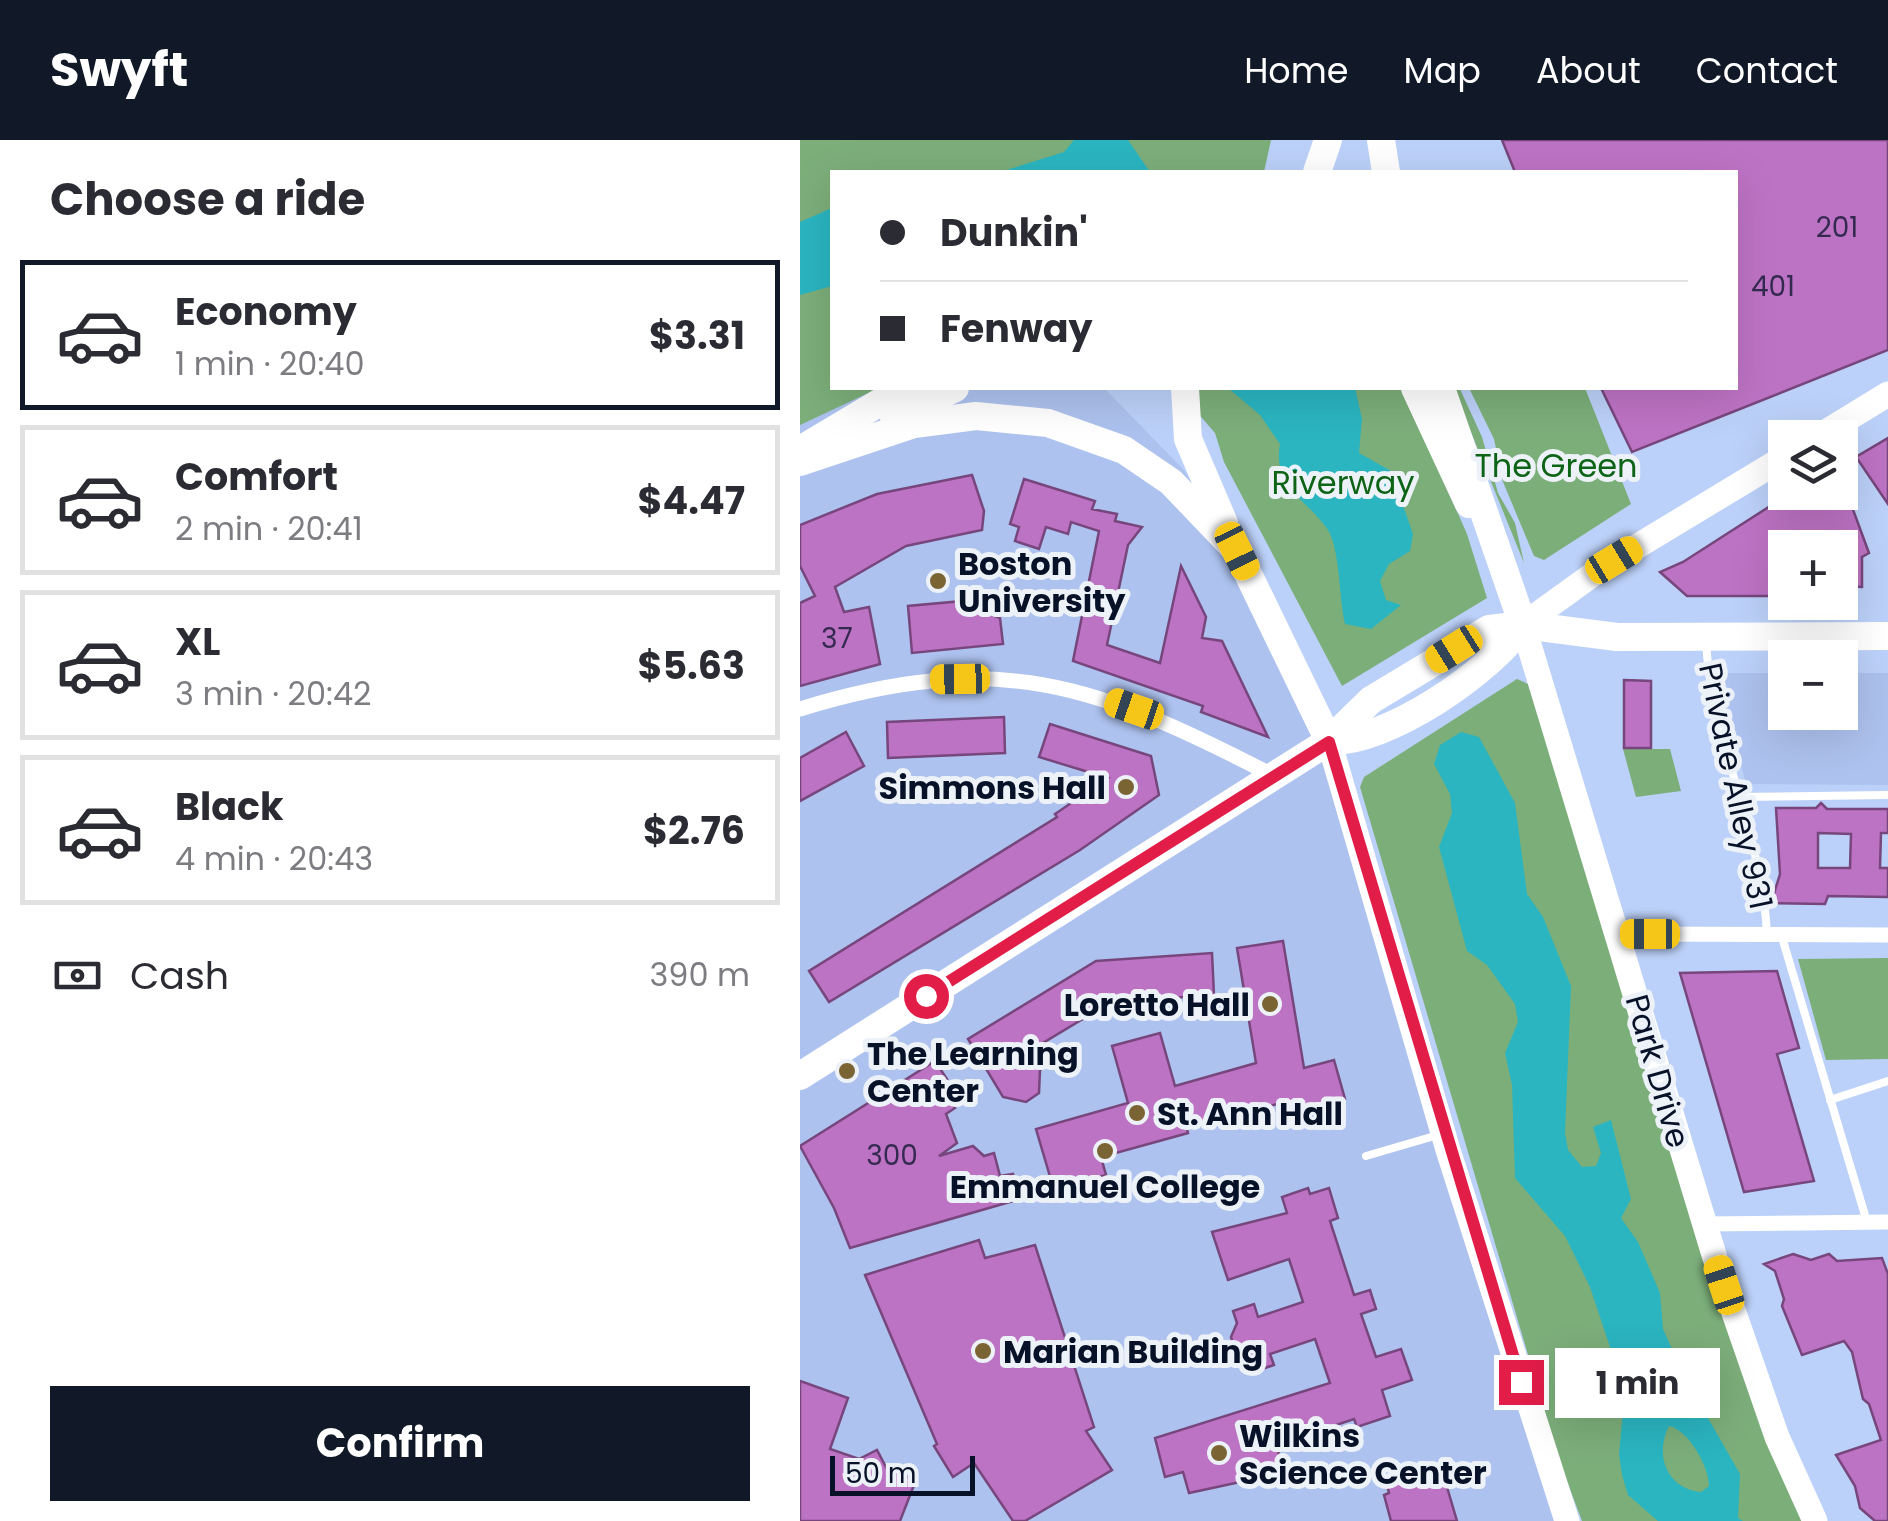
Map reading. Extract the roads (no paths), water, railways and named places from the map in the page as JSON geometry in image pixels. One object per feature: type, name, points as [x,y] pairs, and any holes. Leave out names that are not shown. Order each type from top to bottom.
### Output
[{"type":"highway","points":[[1318,170],[1328,140]]},
{"type":"highway","points":[[1381,140],[1386,170]]},
{"type":"highway","points":[[809,454],[901,390]]},
{"type":"highway","points":[[809,454],[951,390]]},
{"type":"highway","points":[[1185,390],[1190,444],[1329,742]]},
{"type":"highway","points":[[1415,390],[1452,472],[1492,545]]},
{"type":"highway","name":"Park Drive","points":[[1443,390],[1471,467],[1492,545],[1523,625]]},
{"type":"highway","points":[[809,454],[941,418],[990,416],[1048,423],[1095,437],[1151,466],[1237,551]]},
{"type":"highway","points":[[800,1076],[1329,742],[1371,700],[1481,632],[1523,625],[1615,637],[1888,636]]},
{"type":"main road","points":[[1845,420],[1888,394]]},
{"type":"main road","points":[[1523,625],[1604,567],[1768,466]]},
{"type":"main road","name":"Park Drive","points":[[1523,625],[1704,1224],[1783,1455],[1815,1521]]},
{"type":"main road","points":[[1329,742],[1444,1134],[1567,1521]]},
{"type":"street","points":[[800,709],[856,692],[923,680],[1034,681],[1102,697],[1166,720],[1274,776]]},
{"type":"street","points":[[1618,934],[1888,935]]},
{"type":"street","points":[[1704,1224],[1887,1225]]},
{"type":"lane","name":"Private Alley 931","points":[[1706,637],[1710,684],[1762,891],[1867,1222]]},
{"type":"lane","points":[[1737,797],[1888,794]]},
{"type":"lane","points":[[1830,1100],[1888,1081]]},
{"type":"lane","points":[[1366,1156],[1444,1134]]},
{"type":"place","name":"Boston University","points":[[938,581]]},
{"type":"place","name":"Simmons Hall","points":[[1126,787]]},
{"type":"place","name":"Loretto Hall","points":[[1270,1004]]},
{"type":"place","name":"The Learning Center","points":[[847,1071]]},
{"type":"place","name":"St. Ann Hall","points":[[1137,1113]]},
{"type":"place","name":"Emmanuel College","points":[[1105,1151]]},
{"type":"place","name":"Marian Building","points":[[983,1351]]},
{"type":"place","name":"Wilkins Science Center","points":[[1219,1453]]},
{"type":"park label","name":"The Green","points":[[1556,465]]},
{"type":"park label","name":"Riverway","points":[[1343,482]]}]
